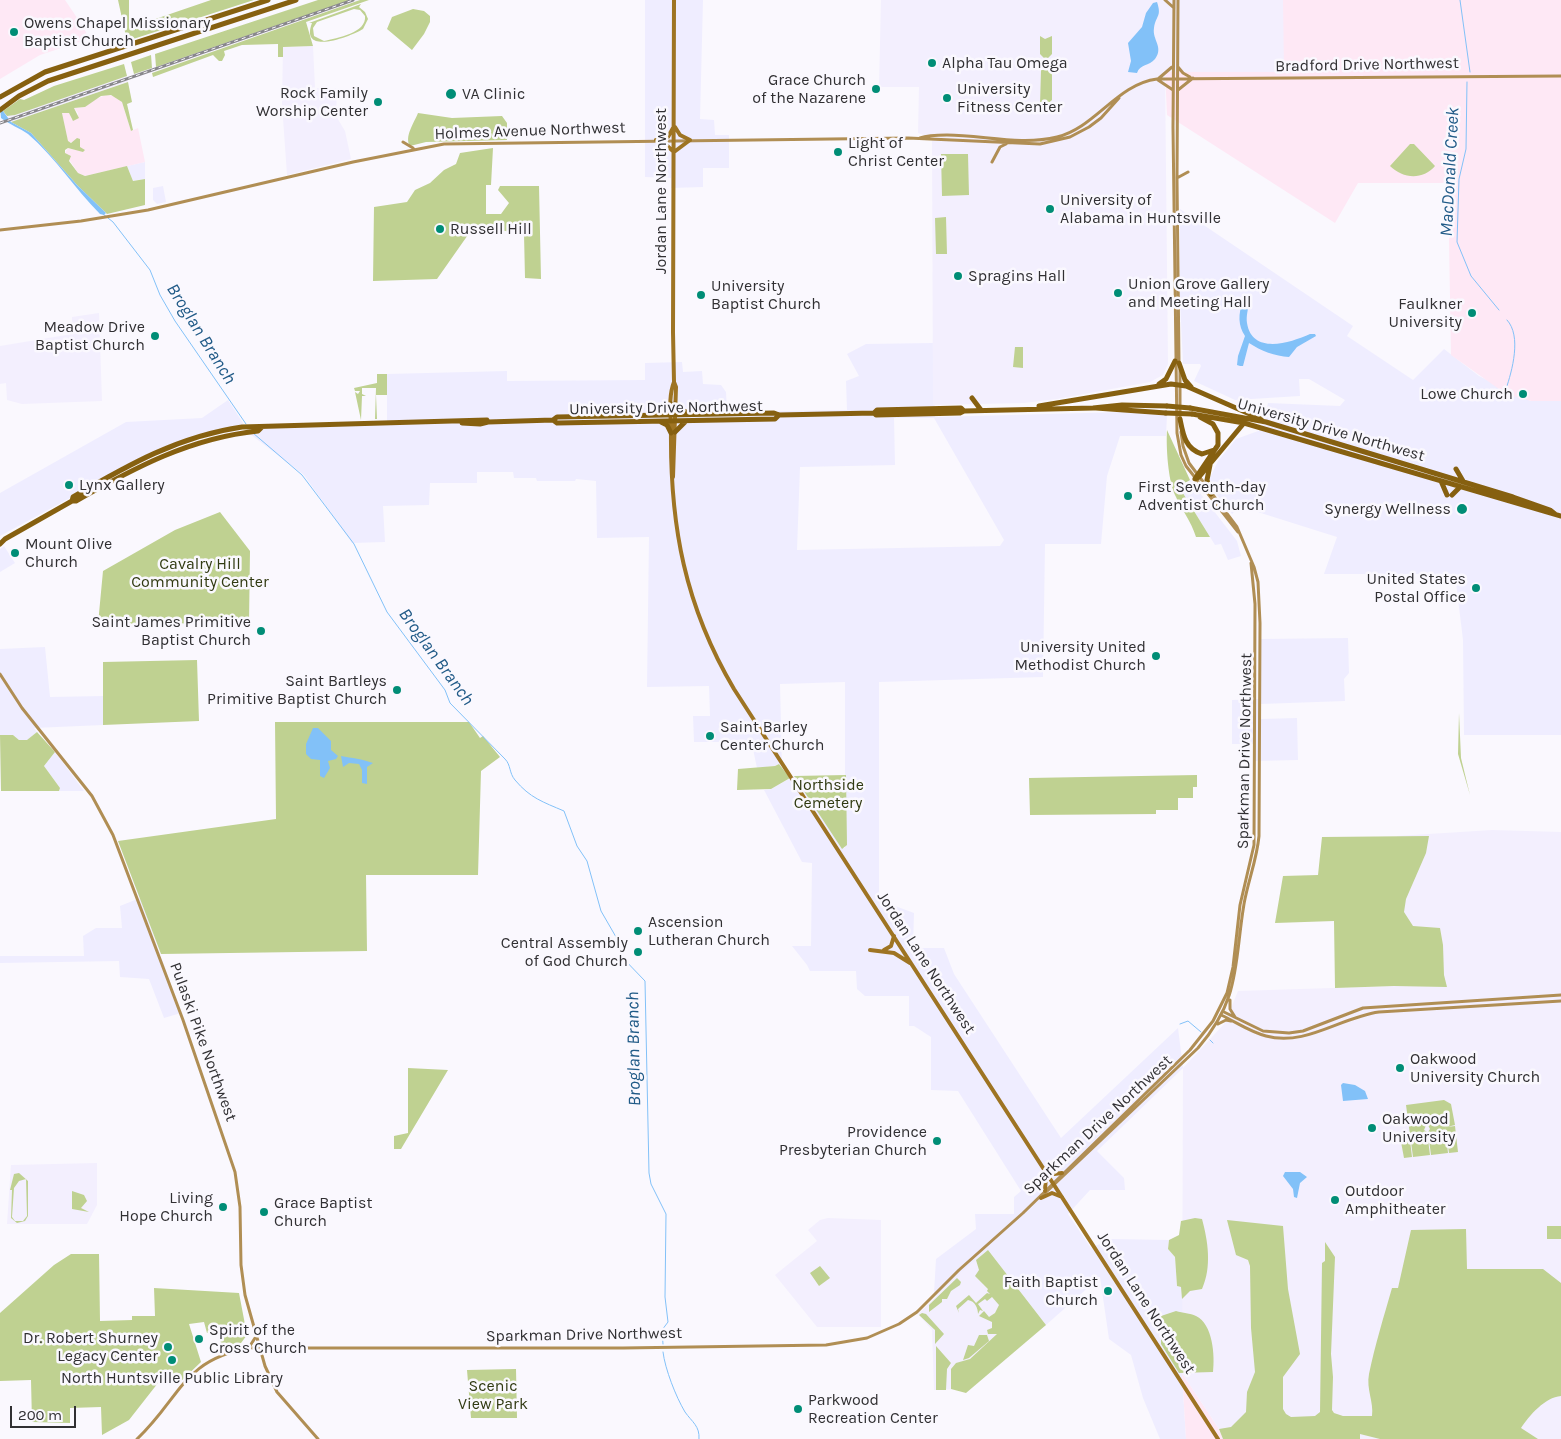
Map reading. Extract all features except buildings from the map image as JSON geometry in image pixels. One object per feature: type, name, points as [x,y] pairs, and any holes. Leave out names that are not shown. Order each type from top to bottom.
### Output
[{"type":"highway","points":[[0,97],[14,87],[67,64],[268,0]]},
{"type":"highway","points":[[0,110],[18,96],[57,78],[296,0]]},
{"type":"highway","points":[[1156,385],[1166,379],[1177,362]]},
{"type":"highway","points":[[1177,362],[1191,388]]},
{"type":"highway","points":[[1008,410],[1077,401],[1156,385],[1178,385],[1191,388],[1266,422]]},
{"type":"highway","points":[[972,398],[981,410]]},
{"type":"highway","points":[[662,415],[673,404],[691,414]]},
{"type":"highway","name":"University Drive Northwest","points":[[1093,408],[1106,405],[1167,406],[1190,408],[1266,422],[1550,510],[1558,515]]},
{"type":"highway","points":[[1117,410],[1121,407],[1148,405]]},
{"type":"highway","name":"University Drive Northwest","points":[[874,412],[876,415],[908,414],[924,409],[960,408],[964,411]]},
{"type":"highway","name":"University Drive Northwest","points":[[553,420],[557,417],[774,413],[779,415],[874,412],[877,410],[960,413],[981,410],[1093,408],[1192,414],[1244,423],[1442,481],[1462,484]]},
{"type":"highway","points":[[1192,414],[1209,420],[1216,428],[1219,439],[1197,477]]},
{"type":"highway","name":"University Drive Northwest","points":[[72,501],[73,497],[152,453],[203,434],[243,430],[258,431],[261,428],[462,423],[464,425],[486,424],[488,422],[553,420],[557,422],[774,419],[779,415]]},
{"type":"highway","points":[[1180,419],[1185,439],[1191,449],[1202,454],[1214,449]]},
{"type":"highway","points":[[658,421],[666,424],[673,432],[683,423],[691,420]]},
{"type":"highway","points":[[1197,477],[1210,465],[1244,423]]},
{"type":"highway","name":"University Drive Northwest","points":[[0,544],[2,539],[136,468],[189,445],[243,430]]},
{"type":"highway","points":[[136,468],[136,465],[152,453]]},
{"type":"highway","points":[[1210,465],[1208,480],[1211,494]]},
{"type":"highway","points":[[1442,481],[1450,495],[1462,484],[1456,469]]},
{"type":"highway","points":[[98,489],[98,486],[112,478],[111,475]]},
{"type":"main road","name":"Jordan Lane Northwest","points":[[674,0],[673,477],[675,522],[683,568],[697,615],[715,655],[1218,1439]]},
{"type":"main road","points":[[1165,0],[1174,9]]},
{"type":"main road","name":"Sparkman Drive Northwest","points":[[1174,0],[1173,66],[1178,91],[1177,362]]},
{"type":"main road","name":"Sparkman Drive Northwest","points":[[1178,0],[1178,67],[1173,90],[1177,362],[1182,446],[1197,477],[1237,527],[1238,533]]},
{"type":"main road","points":[[1173,66],[1168,72],[1157,79],[1173,90]]},
{"type":"main road","points":[[1178,67],[1183,73],[1193,78],[1178,91]]},
{"type":"main road","name":"Bradford Drive Northwest","points":[[1175,78],[1561,76]]},
{"type":"main road","name":"Holmes Avenue Northwest","points":[[920,138],[947,135],[1028,140],[1056,138],[1082,127],[1130,90],[1150,80],[1175,78]]},
{"type":"main road","name":"Holmes Avenue Northwest","points":[[0,230],[98,219],[151,209],[416,148],[467,142],[920,138],[1040,144],[1070,137],[1102,118],[1120,97]]},
{"type":"main road","points":[[674,126],[680,135],[690,140],[674,152],[667,145],[656,140],[668,137],[674,126]]},
{"type":"main road","points":[[992,162],[1000,147],[1008,143]]},
{"type":"main road","points":[[396,153],[403,144],[416,148]]},
{"type":"main road","points":[[1177,178],[1188,172]]},
{"type":"main road","name":"Sparkman Drive Northwest","points":[[1023,1213],[1190,1050],[1221,1012],[1231,994],[1237,972],[1244,905],[1255,862],[1259,836],[1260,601],[1256,575],[1238,533],[1181,455],[1178,444],[1178,385]]},
{"type":"main road","name":"Sparkman Drive Northwest","points":[[137,1439],[196,1370],[217,1356],[248,1349],[623,1348],[843,1344],[875,1336],[911,1317],[1198,1048],[1216,1026],[1232,975],[1240,905],[1254,838],[1255,604],[1251,563]]},
{"type":"main road","name":"Pulaski Pike Northwest","points":[[0,674],[22,708],[102,811],[150,931],[235,1172],[240,1207],[242,1279],[259,1348],[273,1386],[318,1439]]},
{"type":"main road","points":[[884,950],[892,946],[894,936]]},
{"type":"main road","points":[[870,950],[894,953],[907,960],[915,969]]},
{"type":"main road","points":[[1231,994],[1230,1009],[1236,1018]]},
{"type":"main road","points":[[1221,1012],[1263,1031],[1289,1033],[1303,1031],[1363,1008],[1561,995]]},
{"type":"main road","points":[[1216,1026],[1226,1020],[1268,1037],[1293,1038],[1308,1035],[1356,1016],[1379,1012],[1561,1001]]},
{"type":"main road","points":[[1221,1012],[1237,1023]]},
{"type":"main road","points":[[1045,1191],[1046,1172],[1062,1173]]},
{"type":"main road","points":[[1040,1198],[1052,1193],[1062,1197]]},
{"type":"main road","points":[[248,1349],[256,1338]]},
{"type":"shaded area","points":[[0,0],[65,0],[84,28],[89,39],[40,55],[0,79]]},
{"type":"shaded area","points":[[350,0],[360,0],[135,78],[134,74]]},
{"type":"shaded area","points":[[645,0],[703,0],[700,119],[714,120],[715,135],[729,135],[729,168],[703,168],[703,187],[671,188],[671,178],[645,177]]},
{"type":"shaded area","name":"University of Alabama in Huntsville","points":[[881,0],[1283,0],[1284,72],[1165,72],[1168,364],[1163,375],[1150,382],[1057,399],[1024,403],[933,405],[932,138],[918,133],[919,87],[879,87]]},
{"type":"shaded area","points":[[1283,0],[1561,0],[1561,401],[1531,401],[1506,394],[1451,355],[1448,183],[1358,183],[1335,223],[1167,115],[1165,72],[1283,72]]},
{"type":"shaded area","points":[[313,46],[315,88],[337,88],[336,116],[345,131],[351,159],[287,175],[282,104],[283,47]]},
{"type":"shaded area","points":[[127,76],[128,82],[11,122],[7,116]]},
{"type":"shaded area","points":[[106,95],[116,96],[122,102],[131,131],[138,128],[145,162],[85,176],[78,173],[65,153],[68,148],[76,150],[80,147],[74,142],[68,142],[62,113],[69,113],[72,120],[78,118],[78,113],[74,108],[85,107],[90,101]]},
{"type":"shaded area","points":[[145,162],[145,179],[133,181],[127,166]]},
{"type":"shaded area","points":[[163,186],[166,202],[157,204],[153,200],[153,188]]},
{"type":"shaded area","points":[[1180,209],[1353,326],[1347,336],[1413,380],[1444,349],[1479,376],[1531,401],[1561,401],[1561,735],[1464,735],[1463,640],[1455,574],[1324,574],[1337,537],[1245,508],[1240,508],[1232,514],[1211,487],[1210,478],[1218,461],[1236,439],[1261,430],[1268,403],[1340,406],[1345,400],[1309,379],[1299,379],[1300,396],[1235,400],[1194,381],[1201,366],[1200,364],[1183,364],[1180,301]]},
{"type":"shaded area","points":[[99,313],[102,401],[22,404],[7,400],[6,383],[0,384],[0,346],[72,334],[72,317]]},
{"type":"shaded area","points":[[933,343],[935,417],[1123,412],[1167,415],[1166,436],[1120,436],[1107,476],[1101,544],[1045,544],[1043,677],[879,682],[879,900],[914,913],[913,948],[944,948],[954,974],[1061,1138],[1178,1028],[1183,1068],[1097,1151],[1124,1178],[1125,1190],[1090,1190],[1068,1214],[1091,1248],[1111,1239],[1169,1240],[1168,1249],[1175,1257],[1177,1286],[1181,1287],[1184,1297],[1179,1373],[1182,1373],[1186,1439],[1160,1439],[1143,1398],[1131,1355],[1109,1339],[1100,1277],[1046,1325],[988,1250],[936,1296],[934,1293],[936,1259],[976,1229],[975,1214],[1014,1214],[1014,1197],[1021,1191],[958,1091],[931,1090],[931,1037],[914,1026],[909,1026],[909,996],[865,996],[857,989],[856,971],[810,971],[792,946],[811,946],[812,863],[802,862],[764,790],[771,789],[794,776],[842,848],[845,848],[845,682],[780,684],[782,767],[779,764],[757,768],[753,749],[736,748],[736,742],[694,742],[693,716],[710,716],[709,686],[647,687],[649,537],[597,538],[596,481],[576,479],[575,481],[537,481],[536,478],[514,478],[513,472],[477,472],[477,483],[430,483],[429,505],[383,506],[385,542],[352,543],[304,475],[250,434],[245,426],[387,421],[387,374],[507,371],[507,381],[645,380],[645,363],[682,362],[683,372],[702,371],[703,384],[721,385],[726,392],[727,412],[847,410],[846,381],[859,376],[847,354],[866,344]],"holes":[[[894,418],[934,418],[1004,540],[1000,546],[797,550],[800,467],[895,465]]]},
{"type":"shaded area","points":[[228,400],[245,426],[164,447],[0,536],[0,493],[126,422],[202,418]]},
{"type":"shaded area","points":[[1190,480],[1237,541],[1241,556],[1228,560],[1221,544],[1215,545],[1181,490],[1184,484]]},
{"type":"shaded area","points":[[4,546],[15,563],[0,572],[0,549]]},
{"type":"shaded area","points":[[1348,638],[1349,673],[1344,679],[1345,701],[1261,704],[1261,719],[1297,718],[1298,760],[1254,761],[1254,744],[1232,744],[1232,700],[1261,699],[1261,639]]},
{"type":"shaded area","points":[[45,647],[50,697],[104,696],[103,725],[34,728],[37,732],[28,740],[19,740],[13,735],[0,735],[0,649]]},
{"type":"shaded area","points":[[55,752],[84,791],[59,791],[60,788],[44,766]]},
{"type":"shaded area","name":"Oakwood University","points":[[1492,830],[1561,832],[1561,1439],[1223,1439],[1219,1429],[1182,1373],[1183,1068],[1225,1023],[1238,991],[1394,986],[1397,836]]},
{"type":"shaded area","points":[[140,898],[181,1013],[164,1018],[149,979],[120,977],[119,961],[0,963],[0,956],[84,956],[83,936],[96,928],[122,928],[120,906]]},
{"type":"shaded area","points":[[97,1163],[97,1205],[87,1224],[7,1224],[11,1165]]},
{"type":"shaded area","points":[[828,1218],[881,1220],[881,1327],[817,1327],[775,1275],[817,1241],[808,1230],[820,1220]]},
{"type":"shaded area","points":[[988,1250],[1046,1325],[960,1389],[934,1390],[932,1330],[918,1314],[962,1271]]},
{"type":"shaded area","points":[[1182,1373],[1219,1429],[1223,1439],[1186,1439]]},
{"type":"green space","points":[[118,0],[129,0],[129,28],[211,0],[254,0],[127,41]]},
{"type":"green space","points":[[318,0],[350,0],[156,67],[155,54]]},
{"type":"green space","points":[[360,0],[369,0],[306,22],[313,46],[283,47],[283,57],[278,57],[278,44],[242,45],[224,51],[225,55],[222,61],[219,61],[213,55],[153,77],[152,73]]},
{"type":"green space","points":[[361,4],[359,7],[365,12],[368,19],[363,29],[349,36],[320,42],[313,39],[310,33],[312,23],[309,23]],"holes":[[[354,9],[360,10],[365,16],[364,22],[356,31],[324,41],[314,36],[313,28],[317,22]]]},
{"type":"green space","points":[[413,9],[424,11],[430,16],[430,22],[412,50],[387,29],[392,17]]},
{"type":"green space","points":[[1040,36],[1045,39],[1052,36],[1052,54],[1046,60],[1040,54]]},
{"type":"green space","points":[[151,55],[152,68],[134,74],[131,62]]},
{"type":"green space","points":[[124,64],[127,76],[15,115],[7,116],[3,111],[20,99],[24,100],[54,86]]},
{"type":"green space","points":[[1041,70],[1052,70],[1052,100],[1043,108],[1040,105]]},
{"type":"green space","points":[[128,82],[132,102],[127,104],[133,130],[131,131],[122,102],[111,95],[101,96],[85,107],[74,108],[79,118],[73,121],[69,113],[62,113],[68,141],[71,143],[77,138],[80,139],[80,147],[85,150],[83,152],[68,148],[65,150],[65,153],[71,156],[69,161],[78,173],[85,176],[127,166],[133,181],[145,179],[145,205],[107,214],[77,185],[31,133],[11,122]]},
{"type":"green space","points":[[418,113],[452,118],[502,116],[507,123],[507,140],[426,142],[410,146],[408,138]]},
{"type":"green space","points":[[1410,144],[1414,144],[1435,166],[1430,171],[1419,176],[1413,176],[1401,173],[1390,166]]},
{"type":"green space","points":[[493,148],[491,185],[486,185],[486,214],[501,214],[509,203],[498,190],[500,186],[539,186],[541,279],[525,278],[524,234],[487,228],[470,232],[437,279],[373,281],[374,207],[407,202],[415,190],[430,183],[444,170],[456,164],[460,153]]},
{"type":"green space","points":[[941,154],[968,154],[969,195],[942,196]]},
{"type":"green space","points":[[946,217],[947,254],[936,254],[935,218]]},
{"type":"green space","points":[[1015,347],[1023,347],[1023,368],[1013,367]]},
{"type":"green space","points":[[377,374],[387,374],[387,395],[376,395],[377,419],[375,419],[376,388],[362,388],[362,394],[366,396],[362,396],[361,420],[355,392],[358,394],[360,391],[355,391],[354,388],[377,383]]},
{"type":"green space","points":[[1167,430],[1190,480],[1184,484],[1181,490],[1210,537],[1196,537],[1175,495],[1168,463]]},
{"type":"green space","name":"Cavalry Hill Community Center","points":[[220,512],[250,551],[249,623],[98,624],[103,571],[175,530]]},
{"type":"green space","points":[[197,660],[199,721],[103,725],[103,662]]},
{"type":"green space","points":[[1459,713],[1461,758],[1470,795],[1458,754]]},
{"type":"green space","points":[[275,722],[469,722],[480,738],[483,736],[500,757],[481,771],[478,875],[366,875],[367,951],[161,954],[118,841],[276,819]]},
{"type":"green space","points":[[37,732],[55,752],[44,766],[60,788],[59,791],[1,791],[0,735],[13,735],[19,740],[27,740]]},
{"type":"green space","points":[[779,764],[790,778],[771,789],[737,790],[738,769],[775,766]]},
{"type":"green space","name":"Northside Cemetery","points":[[846,775],[847,845],[842,849],[794,776]]},
{"type":"green space","points":[[1197,775],[1197,787],[1193,787],[1193,798],[1178,798],[1178,810],[1156,810],[1156,814],[1030,815],[1029,778]]},
{"type":"green space","points":[[1429,836],[1426,853],[1406,899],[1404,912],[1413,926],[1440,928],[1443,945],[1444,975],[1447,987],[1335,988],[1334,921],[1275,923],[1283,876],[1318,875],[1322,837]]},
{"type":"green space","points":[[408,1068],[448,1070],[401,1149],[394,1149],[394,1136],[408,1133]]},
{"type":"green space","points":[[1444,1100],[1451,1104],[1455,1125],[1447,1127],[1455,1126],[1458,1152],[1449,1153],[1445,1126],[1448,1153],[1431,1155],[1428,1132],[1430,1129],[1427,1123],[1424,1130],[1427,1132],[1430,1155],[1413,1157],[1406,1105]]},
{"type":"green space","points":[[1407,1132],[1409,1132],[1412,1157],[1404,1158],[1401,1142]]},
{"type":"green space","points":[[19,1173],[26,1179],[28,1181],[28,1216],[25,1221],[17,1223],[11,1218],[12,1190],[10,1190],[14,1174]],"holes":[[[26,1179],[27,1216],[23,1221],[15,1221],[12,1217],[14,1188],[19,1181]]]},
{"type":"green space","points":[[72,1191],[84,1195],[87,1201],[81,1208],[89,1212],[72,1209]]},
{"type":"green space","points":[[1195,1218],[1202,1219],[1204,1227],[1208,1254],[1207,1272],[1202,1289],[1190,1291],[1182,1299],[1181,1287],[1177,1286],[1175,1257],[1168,1249],[1169,1240],[1179,1235],[1181,1221]]},
{"type":"green space","points":[[1227,1220],[1283,1226],[1288,1289],[1300,1354],[1283,1377],[1283,1409],[1291,1417],[1315,1416],[1320,1412],[1322,1263],[1325,1261],[1325,1242],[1335,1257],[1331,1354],[1333,1377],[1332,1410],[1334,1413],[1343,1416],[1372,1416],[1368,1385],[1369,1374],[1392,1288],[1398,1288],[1411,1230],[1466,1229],[1467,1269],[1543,1269],[1561,1283],[1561,1396],[1543,1403],[1521,1428],[1538,1439],[1380,1439],[1360,1434],[1360,1439],[1223,1439],[1219,1429],[1231,1427],[1246,1412],[1247,1392],[1255,1372],[1251,1328],[1250,1266],[1248,1260],[1236,1255]]},
{"type":"green space","points":[[1547,1226],[1561,1226],[1561,1239],[1547,1239]]},
{"type":"green space","points":[[988,1250],[1046,1325],[966,1393],[951,1389],[951,1369],[956,1363],[970,1359],[997,1334],[988,1334],[987,1330],[992,1328],[992,1322],[979,1316],[984,1311],[989,1317],[995,1313],[999,1305],[992,1297],[987,1301],[985,1299],[978,1304],[983,1311],[980,1310],[978,1314],[976,1305],[968,1300],[958,1309],[959,1313],[956,1306],[969,1295],[976,1303],[987,1293],[990,1294],[987,1291],[988,1289],[975,1276],[979,1270],[976,1260]]},
{"type":"green space","points":[[71,1254],[99,1254],[100,1321],[132,1320],[132,1316],[155,1316],[154,1288],[239,1293],[247,1335],[241,1343],[222,1348],[218,1329],[207,1333],[204,1322],[189,1324],[201,1362],[178,1384],[165,1374],[129,1420],[102,1435],[101,1407],[70,1408],[70,1423],[32,1422],[31,1380],[0,1381],[0,1313],[54,1265]]},
{"type":"green space","points":[[820,1266],[830,1278],[819,1286],[810,1273]]},
{"type":"green space","points":[[957,1278],[961,1282],[960,1285],[951,1291],[947,1299],[942,1299],[942,1302],[929,1312],[929,1305]]},
{"type":"green space","points":[[1176,1311],[1196,1316],[1206,1326],[1212,1341],[1213,1372],[1179,1373],[1161,1344],[1161,1316]]},
{"type":"green space","points":[[922,1313],[926,1314],[944,1334],[935,1344],[935,1330],[919,1315]]},
{"type":"green space","points":[[979,1335],[987,1335],[989,1341],[969,1358],[963,1360],[968,1345],[974,1346]]},
{"type":"green space","points":[[936,1346],[951,1363],[947,1369],[946,1390],[936,1390]]},
{"type":"green space","name":"Scenic View Park","points":[[516,1369],[517,1418],[471,1418],[467,1370]]},
{"type":"water","points":[[1157,2],[1159,13],[1154,32],[1158,47],[1157,55],[1153,61],[1140,68],[1137,73],[1128,72],[1131,61],[1128,43],[1142,27],[1146,13],[1153,3]]},
{"type":"water","points":[[0,107],[11,122],[31,133],[77,185],[106,213],[104,215],[100,214],[38,143],[28,134],[1,118]]},
{"type":"water","points":[[1243,302],[1249,303],[1247,323],[1250,333],[1264,343],[1283,343],[1310,334],[1315,334],[1316,336],[1297,347],[1289,357],[1268,353],[1249,343],[1243,366],[1237,365],[1245,336],[1241,328],[1240,319]]},
{"type":"water","points":[[313,728],[318,728],[331,741],[331,750],[338,756],[336,759],[328,761],[330,768],[324,778],[320,776],[320,760],[311,759],[306,754],[306,744]]},
{"type":"water","points":[[341,756],[373,763],[367,767],[367,784],[362,783],[362,770],[359,764],[349,763],[343,767]]},
{"type":"water","points":[[1343,1083],[1355,1085],[1365,1091],[1368,1099],[1343,1101],[1341,1085]]},
{"type":"water","points":[[1285,1172],[1300,1172],[1307,1177],[1300,1183],[1297,1198],[1294,1197],[1293,1189],[1283,1176]]},
{"type":"waterway","name":"MacDonald Creek","points":[[1460,0],[1470,72]]},
{"type":"waterway","name":"MacDonald Creek","points":[[1467,82],[1466,149],[1459,179],[1457,242],[1471,276],[1499,310]]},
{"type":"waterway","name":"Broglan Branch","points":[[103,214],[113,222],[150,270],[160,295],[175,321],[246,424]]},
{"type":"waterway","name":"MacDonald Creek","points":[[1506,389],[1511,373],[1515,344],[1512,327],[1507,320]]},
{"type":"waterway","name":"MacDonald Creek","points":[[1502,399],[1504,393]]},
{"type":"waterway","name":"Broglan Branch","points":[[253,433],[302,475],[354,544],[387,612],[445,690],[450,703],[505,759],[513,777],[526,791],[537,799],[564,811],[577,846],[587,861],[601,911],[616,937],[620,955],[645,981],[649,1173],[651,1184],[666,1214],[665,1297],[668,1322],[662,1330],[663,1344]]},
{"type":"waterway","points":[[1180,1024],[1188,1021],[1201,1032]]},
{"type":"waterway","points":[[1210,1040],[1213,1043]]},
{"type":"waterway","name":"Broglan Branch","points":[[663,1352],[675,1391],[685,1412],[697,1427],[699,1439]]},
{"type":"railway","points":[[0,123],[353,0]]},
{"type":"place","name":"Owens Chapel Missionary Baptist Church","points":[[14,32]]},
{"type":"place","name":"Alpha Tau Omega","points":[[932,63]]},
{"type":"place","name":"Grace Church of the Nazarene","points":[[876,89]]},
{"type":"place","name":"VA Clinic","points":[[451,94]]},
{"type":"place","name":"University Fitness Center","points":[[947,98]]},
{"type":"place","name":"Rock Family Worship Center","points":[[378,102]]},
{"type":"place","name":"Light of Christ Center","points":[[838,152]]},
{"type":"place","name":"University of Alabama in Huntsville","points":[[1050,209]]},
{"type":"place","name":"Russell Hill","points":[[440,229]]},
{"type":"place","name":"Spragins Hall","points":[[958,276]]},
{"type":"place","name":"Union Grove Gallery and Meeting Hall","points":[[1118,293]]},
{"type":"place","name":"University Baptist Church","points":[[701,295]]},
{"type":"place","name":"Faulkner University","points":[[1472,313]]},
{"type":"place","name":"Meadow Drive Baptist Church","points":[[155,336]]},
{"type":"place","name":"Lowe Church","points":[[1523,394]]},
{"type":"place","name":"Lynx Gallery","points":[[69,485]]},
{"type":"place","name":"First Seventh-day Adventist Church","points":[[1128,496]]},
{"type":"place","name":"Synergy Wellness","points":[[1462,509]]},
{"type":"place","name":"Mount Olive Church","points":[[15,553]]},
{"type":"place","name":"United States Postal Office","points":[[1476,588]]},
{"type":"place","name":"Saint James Primitive Baptist Church","points":[[261,631]]},
{"type":"place","name":"University United Methodist Church","points":[[1156,656]]},
{"type":"place","name":"Saint Bartleys Primitive Baptist Church","points":[[397,690]]},
{"type":"place","name":"Saint Barley Center Church","points":[[710,736]]},
{"type":"place","name":"Ascension Lutheran Church","points":[[638,931]]},
{"type":"place","name":"Central Assembly of God Church","points":[[638,952]]},
{"type":"place","name":"Oakwood University Church","points":[[1400,1068]]},
{"type":"place","name":"Oakwood University","points":[[1372,1128]]},
{"type":"place","name":"Providence Presbyterian Church","points":[[937,1141]]},
{"type":"place","name":"Outdoor Amphitheater","points":[[1335,1200]]},
{"type":"place","name":"Living Hope Church","points":[[223,1207]]},
{"type":"place","name":"Grace Baptist Church","points":[[264,1212]]},
{"type":"place","name":"Faith Baptist Church","points":[[1108,1291]]},
{"type":"place","name":"Spirit of the Cross Church","points":[[199,1339]]},
{"type":"place","name":"Dr. Robert Shurney Legacy Center","points":[[168,1347]]},
{"type":"place","name":"North Huntsville Public Library","points":[[172,1360]]},
{"type":"place","name":"Parkwood Recreation Center","points":[[798,1409]]}]
